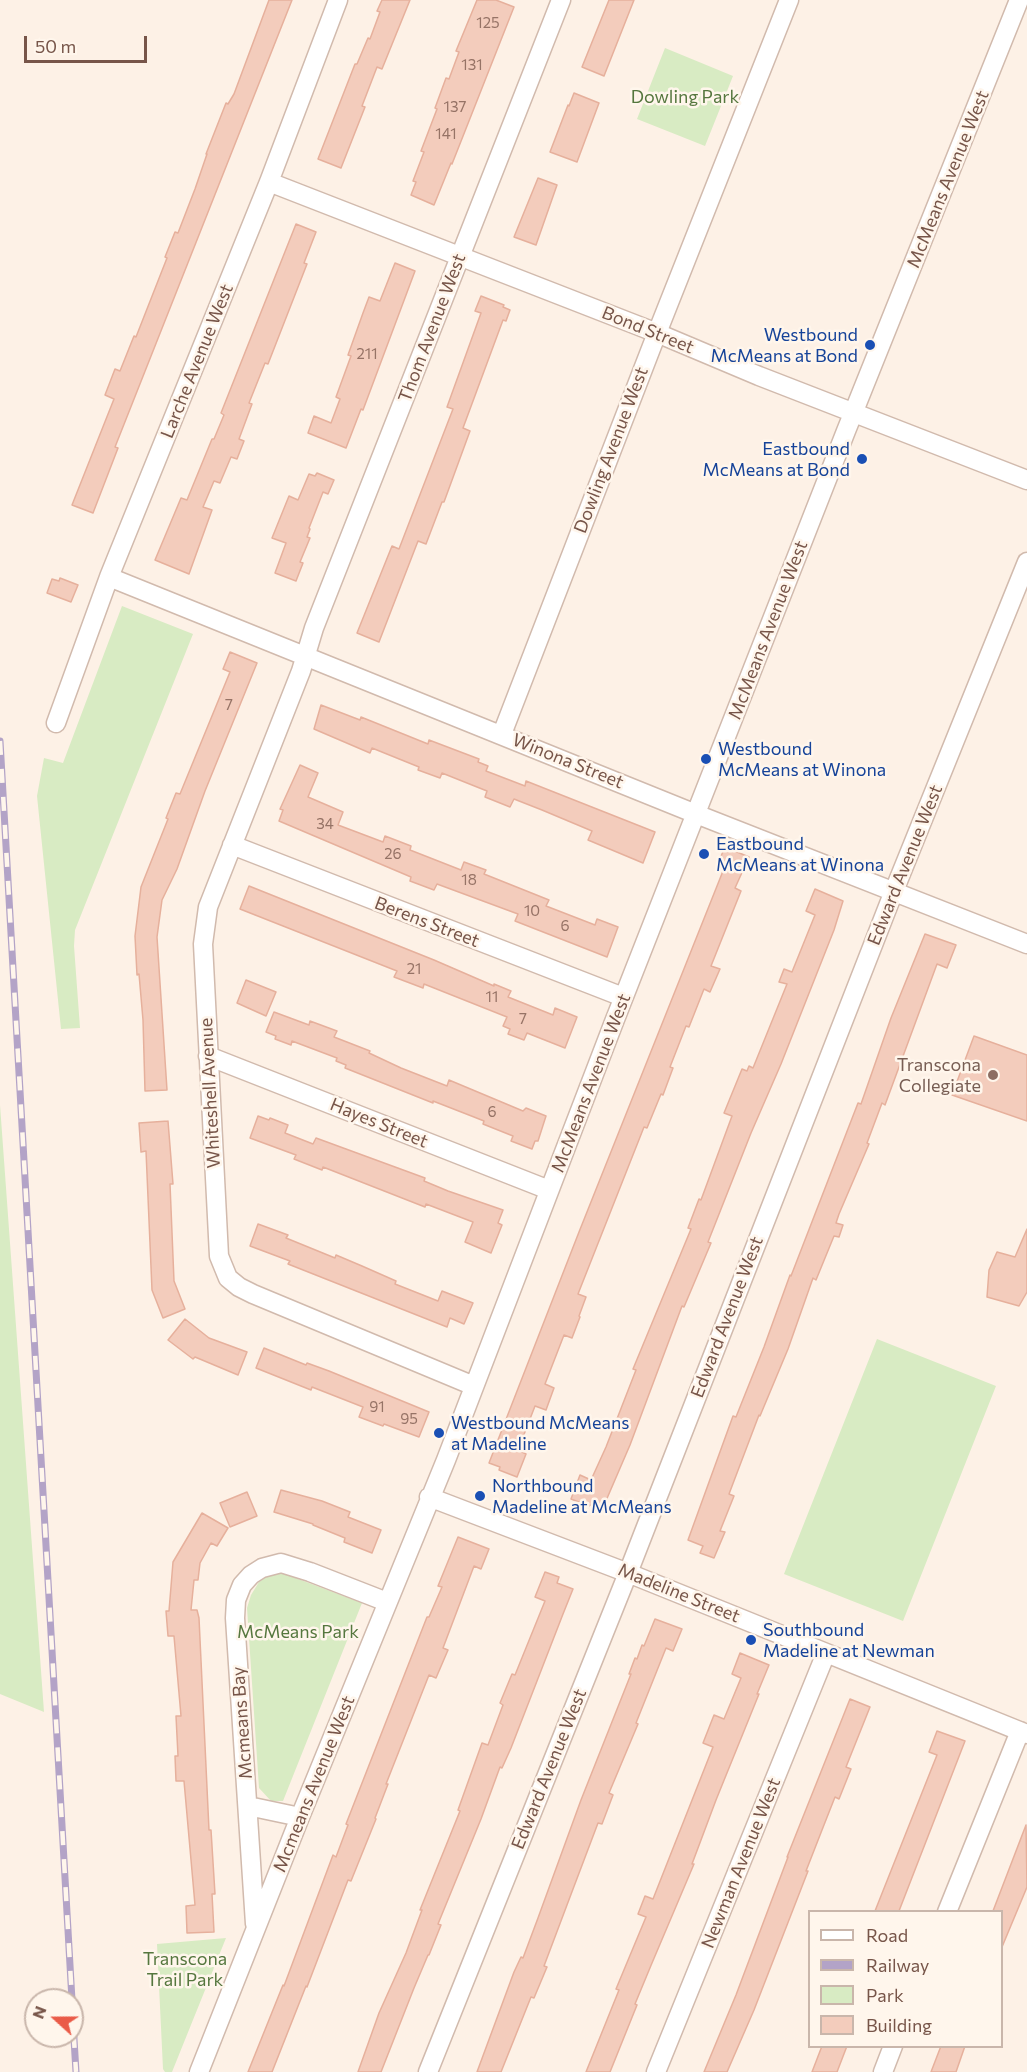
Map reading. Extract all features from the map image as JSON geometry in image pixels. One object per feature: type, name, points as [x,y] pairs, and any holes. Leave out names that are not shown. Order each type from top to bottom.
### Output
[{"type":"street","name":"Larche Avenue West","points":[[56,723],[109,577],[269,182],[338,0]]},
{"type":"street","name":"Thom Avenue West","points":[[306,656],[314,628],[561,0]]},
{"type":"street","name":"Dowling Avenue West","points":[[502,734],[789,0]]},
{"type":"street","name":"McMeans Avenue West","points":[[429,1497],[853,413],[1019,0]]},
{"type":"street","name":"Bond Street","points":[[269,182],[1027,480]]},
{"type":"street","name":"Edward Avenue West","points":[[428,2072],[628,1573],[894,891],[1027,562]]},
{"type":"street","name":"Winona Street","points":[[109,577],[696,814],[1027,944]]},
{"type":"street","name":"Whiteshell Avenue","points":[[306,656],[208,907],[203,944],[219,1256],[228,1278],[239,1287],[474,1386]]},
{"type":"street","name":"Berens Street","points":[[232,845],[623,997]]},
{"type":"street","name":"Hayes Street","points":[[208,1056],[549,1190]]},
{"type":"street","name":"Madeline Street","points":[[429,1497],[628,1573],[1023,1732]]},
{"type":"street","name":"Mcmeans Avenue West","points":[[199,2072],[429,1497]]},
{"type":"street","name":"Mcmeans Bay","points":[[256,1929],[235,1618],[236,1600],[242,1584],[262,1568],[282,1563],[387,1602]]},
{"type":"street","name":"Newman Avenue West","points":[[656,2072],[826,1653]]},
{"type":"street","points":[[947,1910],[1023,1732]]},
{"type":"street","name":"Mcmeans Bay","points":[[248,1806],[300,1817]]},
{"type":"street","points":[[883,2072],[892,2048]]},
{"type":"green space","name":"Dowling Park","points":[[665,48],[733,76],[705,146],[637,119]]},
{"type":"green space","points":[[122,606],[193,634],[75,930],[74,946],[80,1028],[61,1029],[37,796],[44,758],[63,763]]},
{"type":"green space","points":[[0,1105],[44,1712],[0,1694]]},
{"type":"green space","points":[[877,1339],[996,1386],[903,1621],[784,1574]]},
{"type":"green space","name":"McMeans Park","points":[[271,1574],[285,1574],[362,1603],[283,1801],[271,1801],[259,1788],[247,1608],[251,1595],[259,1582]]},
{"type":"green space","name":"Transcona Trail Park","points":[[226,1938],[172,2072],[165,2072],[163,2069],[157,1944]]},
{"type":"building","points":[[269,0],[292,0],[115,447],[118,448],[93,513],[72,505],[114,399],[105,395],[115,369],[120,371],[134,336],[136,337],[167,258],[165,257],[175,232],[178,233],[206,154],[226,103],[228,104],[234,94]]},
{"type":"building","points":[[382,0],[410,0],[382,69],[377,67],[362,106],[365,107],[341,168],[318,159],[355,64],[368,38],[370,39]]},
{"type":"building","points":[[477,0],[496,0],[514,7],[434,205],[411,195],[416,182],[413,181],[424,152],[421,151],[437,109],[435,108],[446,78],[449,79],[459,52],[456,51]]},
{"type":"building","points":[[609,0],[634,0],[604,76],[582,67]]},
{"type":"building","points":[[574,93],[599,103],[577,162],[550,152]]},
{"type":"building","points":[[538,178],[557,185],[536,245],[514,237]]},
{"type":"building","points":[[296,224],[316,232],[304,263],[307,264],[268,364],[265,363],[249,403],[252,404],[239,439],[244,441],[237,459],[231,457],[220,483],[214,481],[203,507],[212,510],[189,574],[155,560],[181,498],[187,500],[212,439],[214,439],[224,415],[221,413]]},
{"type":"building","points":[[395,263],[415,271],[363,410],[361,409],[346,448],[308,433],[314,416],[331,423],[340,399],[336,397],[351,356],[348,355],[369,297],[380,301]]},
{"type":"building","points":[[481,296],[504,305],[503,307],[510,310],[506,321],[503,320],[463,428],[470,431],[444,502],[442,502],[426,544],[418,541],[379,642],[357,633],[392,546],[399,549],[453,409],[447,407],[481,313],[475,311]]},
{"type":"building","points":[[317,473],[334,480],[328,494],[323,492],[309,528],[307,537],[310,538],[300,562],[303,563],[296,581],[275,573],[286,543],[272,538],[289,496],[298,500],[309,474],[315,476]]},
{"type":"building","points":[[60,578],[78,585],[71,602],[47,593],[52,579],[59,581]]},
{"type":"building","points":[[230,652],[257,663],[205,791],[177,869],[162,900],[157,937],[167,1090],[145,1091],[143,1020],[135,936],[141,887],[176,793],[180,794],[230,672],[223,669]]},
{"type":"building","points":[[321,705],[360,720],[361,717],[428,744],[429,740],[479,759],[478,762],[488,766],[486,771],[525,786],[526,781],[655,832],[643,863],[588,840],[592,831],[542,810],[514,799],[510,807],[485,797],[487,791],[442,773],[440,778],[372,748],[370,753],[314,729]]},
{"type":"building","points":[[300,765],[318,773],[308,797],[343,812],[338,825],[383,842],[385,836],[411,846],[410,850],[461,870],[464,862],[486,870],[484,874],[549,900],[546,906],[595,925],[597,919],[618,927],[607,957],[515,921],[518,914],[437,884],[434,890],[410,881],[411,877],[279,821],[283,810],[280,809]]},
{"type":"building","points":[[725,847],[749,857],[735,888],[741,891],[711,966],[720,969],[710,992],[704,989],[689,1027],[686,1026],[670,1067],[673,1068],[663,1095],[661,1094],[647,1128],[644,1127],[578,1294],[586,1297],[572,1338],[564,1335],[545,1384],[554,1388],[546,1410],[535,1406],[518,1450],[526,1454],[517,1477],[489,1463],[725,866],[718,863]]},
{"type":"building","points":[[249,886],[511,991],[508,997],[553,1015],[555,1008],[577,1017],[565,1048],[527,1033],[524,1040],[508,1034],[510,1029],[503,1026],[507,1017],[424,984],[423,988],[394,977],[397,971],[240,909]]},
{"type":"building","points":[[815,889],[843,901],[834,930],[708,1242],[711,1243],[684,1307],[682,1306],[630,1445],[602,1510],[589,1506],[571,1499],[580,1475],[591,1480],[606,1447],[636,1370],[633,1369],[691,1229],[688,1228],[699,1199],[701,1200],[732,1116],[724,1113],[742,1069],[747,1071],[749,1066],[753,1068],[787,984],[779,982],[784,969],[792,972],[815,915],[806,911]]},
{"type":"building","points":[[925,934],[956,945],[947,968],[937,964],[885,1105],[882,1103],[867,1143],[869,1144],[836,1223],[843,1225],[839,1237],[834,1236],[816,1280],[813,1278],[788,1349],[759,1415],[729,1494],[734,1496],[720,1531],[725,1532],[714,1558],[700,1553],[703,1546],[688,1540],[733,1416],[736,1417],[764,1347],[858,1103],[861,1104],[891,1018]]},
{"type":"building","points":[[246,980],[276,992],[266,1016],[237,1003]]},
{"type":"building","points":[[274,1012],[309,1025],[310,1021],[337,1031],[334,1037],[447,1086],[449,1080],[523,1111],[526,1108],[546,1116],[538,1141],[535,1141],[532,1149],[511,1141],[513,1136],[483,1124],[484,1121],[345,1068],[346,1065],[336,1061],[337,1058],[292,1041],[291,1045],[275,1039],[276,1036],[266,1032]]},
{"type":"building","name":"Transcona Collegiate","points":[[974,1036],[1027,1055],[1027,1121],[952,1095]]},
{"type":"building","points":[[258,1116],[288,1125],[285,1133],[313,1144],[316,1138],[425,1178],[424,1181],[448,1191],[503,1210],[498,1223],[502,1225],[491,1253],[465,1242],[473,1222],[426,1204],[425,1207],[323,1167],[322,1170],[294,1159],[296,1155],[250,1138]]},
{"type":"building","points":[[168,1121],[173,1184],[170,1184],[174,1281],[185,1309],[163,1318],[152,1290],[146,1151],[141,1152],[139,1123]]},
{"type":"building","points":[[258,1224],[288,1235],[286,1238],[335,1258],[336,1255],[362,1266],[396,1281],[395,1284],[438,1301],[442,1291],[473,1303],[464,1324],[450,1318],[447,1327],[288,1264],[290,1261],[250,1246]]},
{"type":"building","points":[[1027,1229],[1027,1292],[1019,1306],[987,1297],[989,1270],[997,1252],[1015,1257]]},
{"type":"building","points":[[185,1319],[209,1338],[247,1352],[238,1375],[195,1357],[193,1359],[168,1340]]},
{"type":"building","points":[[264,1348],[306,1365],[307,1363],[329,1371],[429,1412],[419,1437],[359,1417],[363,1407],[312,1387],[311,1390],[256,1368]]},
{"type":"building","points":[[281,1490],[322,1501],[350,1512],[348,1517],[381,1530],[372,1553],[344,1542],[345,1538],[313,1524],[274,1512]]},
{"type":"building","points":[[247,1492],[257,1516],[230,1527],[220,1503]]},
{"type":"building","points":[[202,1513],[228,1528],[217,1546],[211,1543],[200,1563],[198,1580],[194,1580],[191,1610],[197,1610],[199,1618],[209,1830],[211,1830],[215,1894],[212,1894],[214,1932],[187,1933],[186,1906],[195,1905],[184,1781],[176,1781],[175,1756],[178,1756],[176,1716],[181,1716],[174,1636],[168,1636],[166,1611],[169,1611],[173,1562]]},
{"type":"building","points":[[458,1537],[489,1549],[481,1569],[474,1566],[443,1648],[448,1650],[436,1678],[429,1675],[386,1784],[388,1784],[376,1819],[351,1881],[348,1880],[272,2072],[248,2072],[284,1986],[333,1855],[336,1857],[348,1825],[346,1824],[427,1617],[442,1587],[438,1586]]},
{"type":"building","points":[[545,1572],[559,1577],[557,1583],[573,1589],[511,1748],[502,1768],[500,1767],[438,1924],[441,1925],[381,2072],[358,2072],[379,2013],[406,1953],[422,1910],[420,1910],[460,1811],[458,1810],[482,1743],[488,1745],[503,1705],[500,1703],[512,1674],[515,1675],[545,1601],[535,1597]]},
{"type":"building","points":[[655,1619],[682,1629],[673,1651],[666,1648],[609,1793],[613,1795],[602,1824],[598,1823],[544,1966],[547,1967],[534,1998],[531,1997],[501,2072],[477,2072],[514,1972],[521,1957],[523,1958],[581,1800],[631,1674],[629,1674],[635,1658],[637,1659],[642,1645],[644,1646]]},
{"type":"building","points":[[740,1653],[769,1665],[757,1694],[759,1694],[716,1800],[692,1864],[694,1864],[635,2004],[637,2005],[610,2072],[586,2072],[619,1990],[616,1989],[646,1917],[638,1914],[645,1896],[653,1899],[713,1747],[703,1743],[714,1715],[724,1719],[741,1678],[732,1674]]},
{"type":"building","points":[[850,1699],[870,1707],[846,1767],[851,1769],[839,1799],[835,1797],[754,2010],[727,2072],[704,2072],[736,1995],[787,1857]]},
{"type":"building","points":[[937,1731],[965,1741],[899,1910],[875,1910],[937,1755],[929,1752]]},
{"type":"building","points":[[1026,1825],[1027,1887],[1003,1945],[1003,1910],[993,1910]]},
{"type":"building","points":[[821,2048],[846,2048],[837,2072],[812,2072]]},
{"type":"building","points":[[940,2048],[964,2048],[956,2072],[931,2072]]},
{"type":"railway","points":[[0,741],[71,1988]]},
{"type":"railway","points":[[75,2048],[76,2072]]},
{"type":"place","name":"Westbound McMeans at Bond","points":[[870,345]]},
{"type":"place","name":"Eastbound McMeans at Bond","points":[[862,459]]},
{"type":"place","name":"Westbound McMeans at Winona","points":[[706,759]]},
{"type":"place","name":"Eastbound McMeans at Winona","points":[[704,854]]},
{"type":"place","name":"Transcona Collegiate","points":[[993,1075]]},
{"type":"place","name":"Westbound McMeans at Madeline","points":[[439,1433]]},
{"type":"place","name":"Northbound Madeline at McMeans","points":[[480,1496]]},
{"type":"place","name":"Southbound Madeline at Newman","points":[[751,1640]]}]
